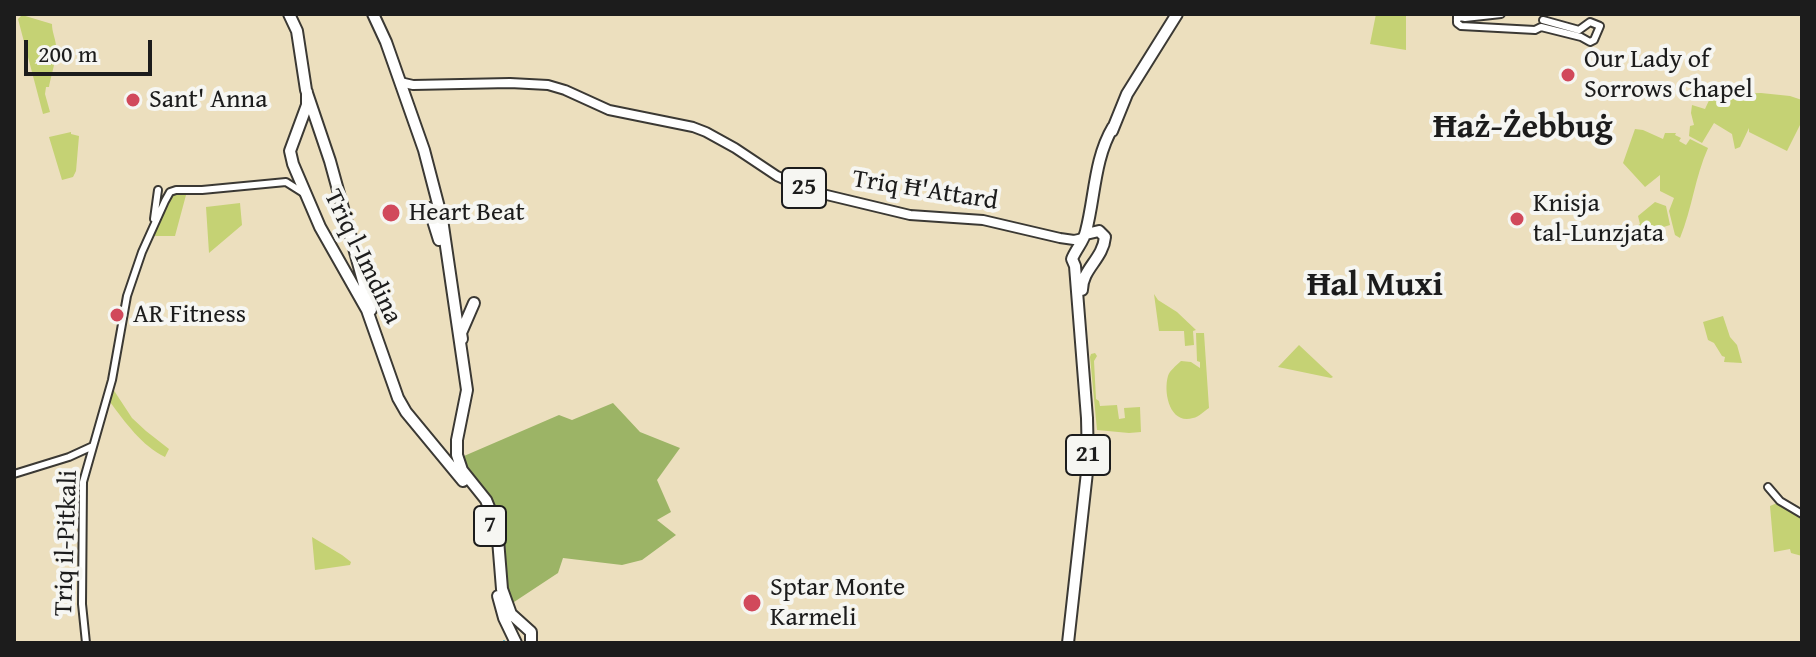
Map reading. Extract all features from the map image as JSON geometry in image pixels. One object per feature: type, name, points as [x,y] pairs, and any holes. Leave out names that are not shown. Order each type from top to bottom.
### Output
[{"type":"highway","points":[[289,14],[297,31],[307,91],[381,346]]},
{"type":"highway","name":"7","points":[[373,14],[424,150],[442,219],[467,390],[457,440]]},
{"type":"highway","name":"21","points":[[1071,643],[1088,463],[1074,262],[1084,236],[1108,136],[1127,94],[1177,14]]},
{"type":"highway","name":"Triq l-Imdina","points":[[307,91],[307,105],[291,147],[293,164],[320,227],[367,310],[398,398],[486,512],[491,530],[499,603],[515,641]]},
{"type":"highway","name":"21","points":[[1071,643],[1092,464],[1081,285],[1104,246],[1105,237],[1099,231],[1094,213],[1095,195],[1113,127]]},
{"type":"highway","points":[[429,208],[456,325]]},
{"type":"highway","points":[[1084,236],[1099,231]]},
{"type":"highway","points":[[1074,262],[1082,270],[1089,268]]},
{"type":"highway","points":[[454,300],[464,306],[474,303],[461,333],[465,369]]},
{"type":"highway","points":[[426,434],[445,450],[450,449],[457,440]]},
{"type":"highway","name":"Triq l-Imdina","points":[[457,440],[457,455],[462,470],[486,500],[497,527],[502,589],[511,614],[529,638]]},
{"type":"highway","name":"Triq l-Imdina","points":[[515,641],[516,629],[521,626],[529,638]]},
{"type":"main road","name":"25","points":[[400,82],[426,85]]},
{"type":"main road","name":"Triq Ħ'Attard","points":[[426,85],[538,84],[565,90],[609,110],[706,132],[777,176],[810,191],[910,215],[983,220],[1074,240],[1084,236]]},
{"type":"main road","points":[[424,150],[411,101],[414,91],[426,85]]},
{"type":"main road","points":[[1060,238],[1074,262]]},
{"type":"street","points":[[1461,18],[1501,14]]},
{"type":"street","points":[[1461,18],[1535,30],[1542,20]]},
{"type":"street","points":[[1542,20],[1579,30],[1590,22],[1600,26],[1590,42],[1542,20]]},
{"type":"street","points":[[286,182],[293,164]]},
{"type":"street","points":[[151,230],[170,192],[174,190],[286,182],[306,195]]},
{"type":"street","points":[[151,230],[158,190]]},
{"type":"street","name":"Triq il-Pitkali","points":[[86,643],[82,604],[83,482],[107,399],[127,296],[151,230]]},
{"type":"street","points":[[14,474],[81,455],[93,446]]},
{"type":"street","points":[[81,455],[90,458]]},
{"type":"street","points":[[81,455],[87,469]]},
{"type":"street","points":[[1768,487],[1780,501],[1802,514]]},
{"type":"street","points":[[1769,504],[1780,501]]},
{"type":"green space","points":[[1376,14],[1406,14],[1406,50],[1370,44]]},
{"type":"green space","points":[[22,15],[52,24],[56,54],[45,94],[50,112],[43,114],[18,19]]},
{"type":"green space","points":[[1761,93],[1802,100],[1802,121],[1787,151],[1749,132],[1749,128],[1740,147],[1735,149],[1732,134],[1714,123],[1702,143],[1689,136],[1690,126],[1694,125],[1692,105],[1705,109],[1712,94]]},
{"type":"green space","points":[[1635,129],[1663,139],[1665,133],[1676,133],[1681,138],[1679,141],[1686,145],[1690,139],[1708,148],[1680,238],[1675,235],[1669,211],[1674,198],[1660,191],[1660,175],[1645,187],[1623,163]]},
{"type":"green space","points":[[71,132],[79,136],[76,171],[73,177],[62,180],[49,137]]},
{"type":"green space","points":[[174,194],[186,195],[175,236],[151,236]]},
{"type":"green space","points":[[1655,202],[1666,206],[1670,225],[1654,232],[1633,233],[1640,224],[1638,216]]},
{"type":"green space","points":[[240,203],[242,225],[209,253],[206,207]]},
{"type":"green space","points":[[1154,294],[1196,330],[1193,331],[1194,345],[1185,346],[1184,331],[1159,331]]},
{"type":"green space","points":[[1723,316],[1742,363],[1724,362],[1725,357],[1708,340],[1703,322]]},
{"type":"green space","points":[[1196,333],[1204,333],[1209,408],[1193,418],[1185,419],[1179,417],[1170,406],[1167,383],[1170,372],[1181,361],[1191,362],[1200,368]]},
{"type":"green space","points":[[1299,345],[1333,377],[1278,367]]},
{"type":"green space","points":[[1095,353],[1096,399],[1100,406],[1117,405],[1119,419],[1125,418],[1124,408],[1140,407],[1141,432],[1097,430],[1090,357]]},
{"type":"green space","points":[[113,389],[132,418],[169,449],[165,457],[141,440],[110,402]]},
{"type":"green space","points":[[613,403],[640,432],[680,448],[657,480],[671,512],[657,520],[676,535],[642,560],[622,565],[563,558],[558,573],[511,604],[507,590],[503,522],[491,497],[467,466],[464,456],[559,415],[572,420]]},
{"type":"green space","points":[[1777,503],[1802,517],[1802,556],[1791,553],[1790,549],[1774,552],[1770,506]]},
{"type":"green space","points":[[312,537],[342,555],[351,562],[350,565],[315,570]]},
{"type":"place","name":"Our Lady of Sorrows Chapel","points":[[1568,75]]},
{"type":"place","name":"Sant' Anna","points":[[133,100]]},
{"type":"place","name":"Heart Beat","points":[[391,213]]},
{"type":"place","name":"Knisja tal-Lunzjata","points":[[1517,219]]},
{"type":"place","name":"AR Fitness","points":[[117,315]]},
{"type":"place","name":"Sptar Monte Karmeli","points":[[752,603]]},
{"type":"district","name":"Ħaż-Żebbuġ","points":[[1523,128]]},
{"type":"district","name":"Ħal Muxi","points":[[1375,286]]}]
